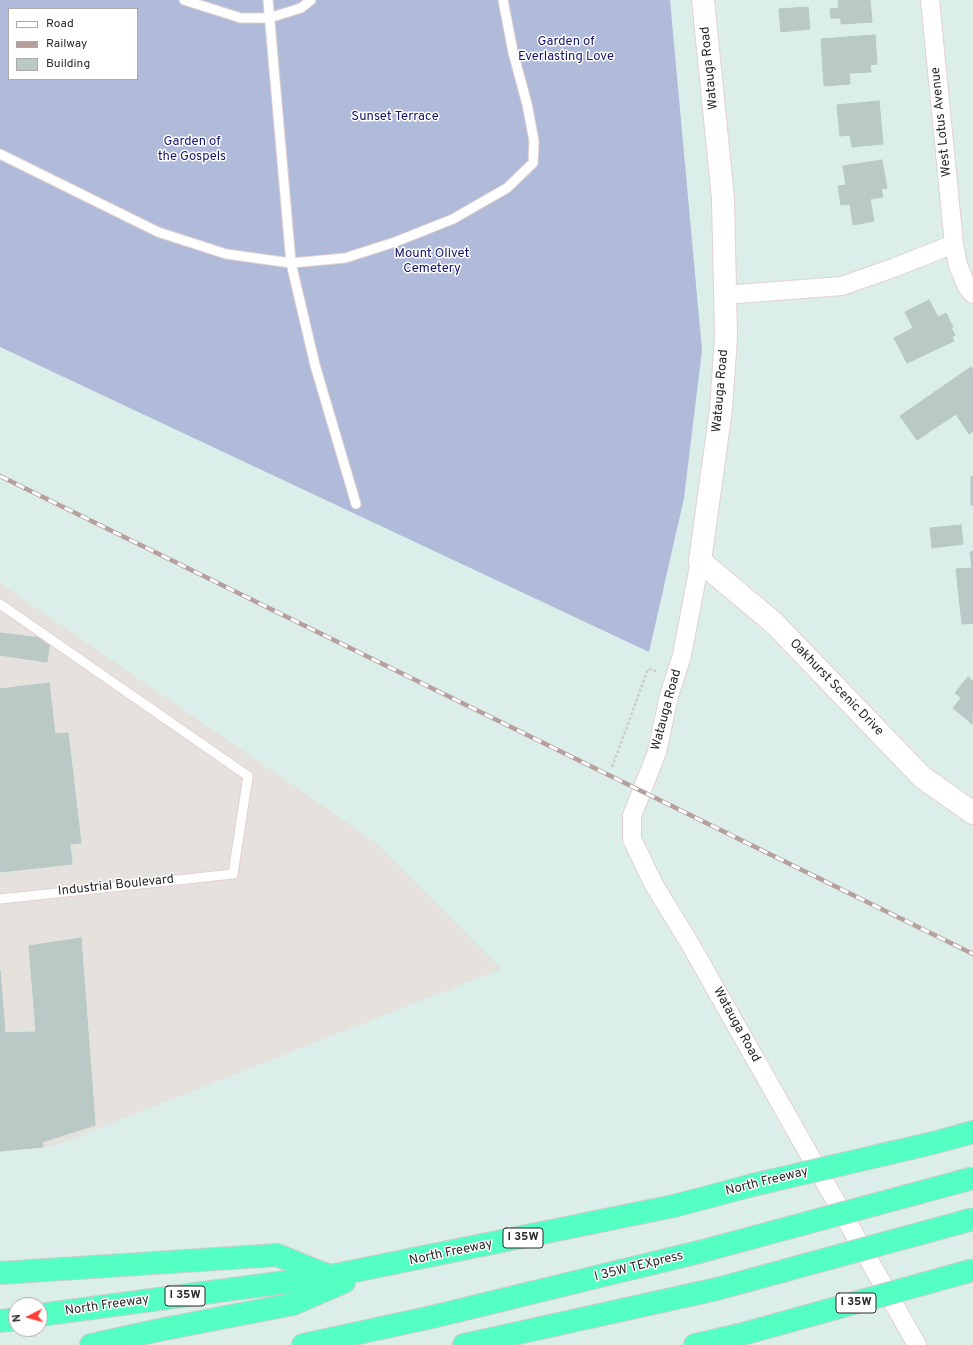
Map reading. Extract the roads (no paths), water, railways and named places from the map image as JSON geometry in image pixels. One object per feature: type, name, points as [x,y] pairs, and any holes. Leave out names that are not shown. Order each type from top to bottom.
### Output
[{"type":"highway","name":"North Freeway","points":[[48,1314],[373,1269],[674,1206],[753,1185],[933,1143],[973,1132]]},
{"type":"highway","name":"I 35W TEXpress","points":[[303,1345],[432,1317],[699,1252],[973,1178]]},
{"type":"highway","points":[[464,1345],[717,1288],[973,1219]]},
{"type":"highway","points":[[0,1273],[277,1255],[330,1276]]},
{"type":"highway","points":[[91,1345],[293,1304],[373,1269]]},
{"type":"highway","name":"I 35W","points":[[695,1345],[739,1335],[973,1270]]},
{"type":"highway","points":[[711,1345],[739,1335]]},
{"type":"street","name":"Watauga Road","points":[[704,0],[723,198],[726,337],[721,409],[700,561],[682,655],[657,752],[632,816],[632,839],[654,884],[689,942],[917,1345]]},
{"type":"street","name":"West Lotus Avenue","points":[[930,0],[954,244],[958,265],[967,286],[973,294]]},
{"type":"street","points":[[724,295],[842,286],[954,244]]},
{"type":"street","name":"Oakhurst Scenic Drive","points":[[700,561],[774,623],[922,777],[973,813]]},
{"type":"lane","points":[[184,0],[241,18],[270,18],[301,8],[311,0]]},
{"type":"lane","points":[[268,0],[291,263],[315,365],[356,504]]},
{"type":"lane","points":[[0,154],[158,232],[226,254],[291,263],[345,258],[395,242],[453,219],[506,188],[533,163],[534,140],[527,104],[513,52],[503,0]]},
{"type":"lane","name":"Industrial Boulevard","points":[[0,604],[248,776],[233,874],[0,899]]},
{"type":"railway","points":[[0,476],[973,954]]},
{"type":"park label","name":"Garden of Everlasting Love","points":[[566,50]]},
{"type":"park label","name":"Sunset Terrace","points":[[395,117]]},
{"type":"park label","name":"Garden of the Gospels","points":[[192,150]]},
{"type":"park label","name":"Mount Olivet Cemetery","points":[[432,262]]}]
